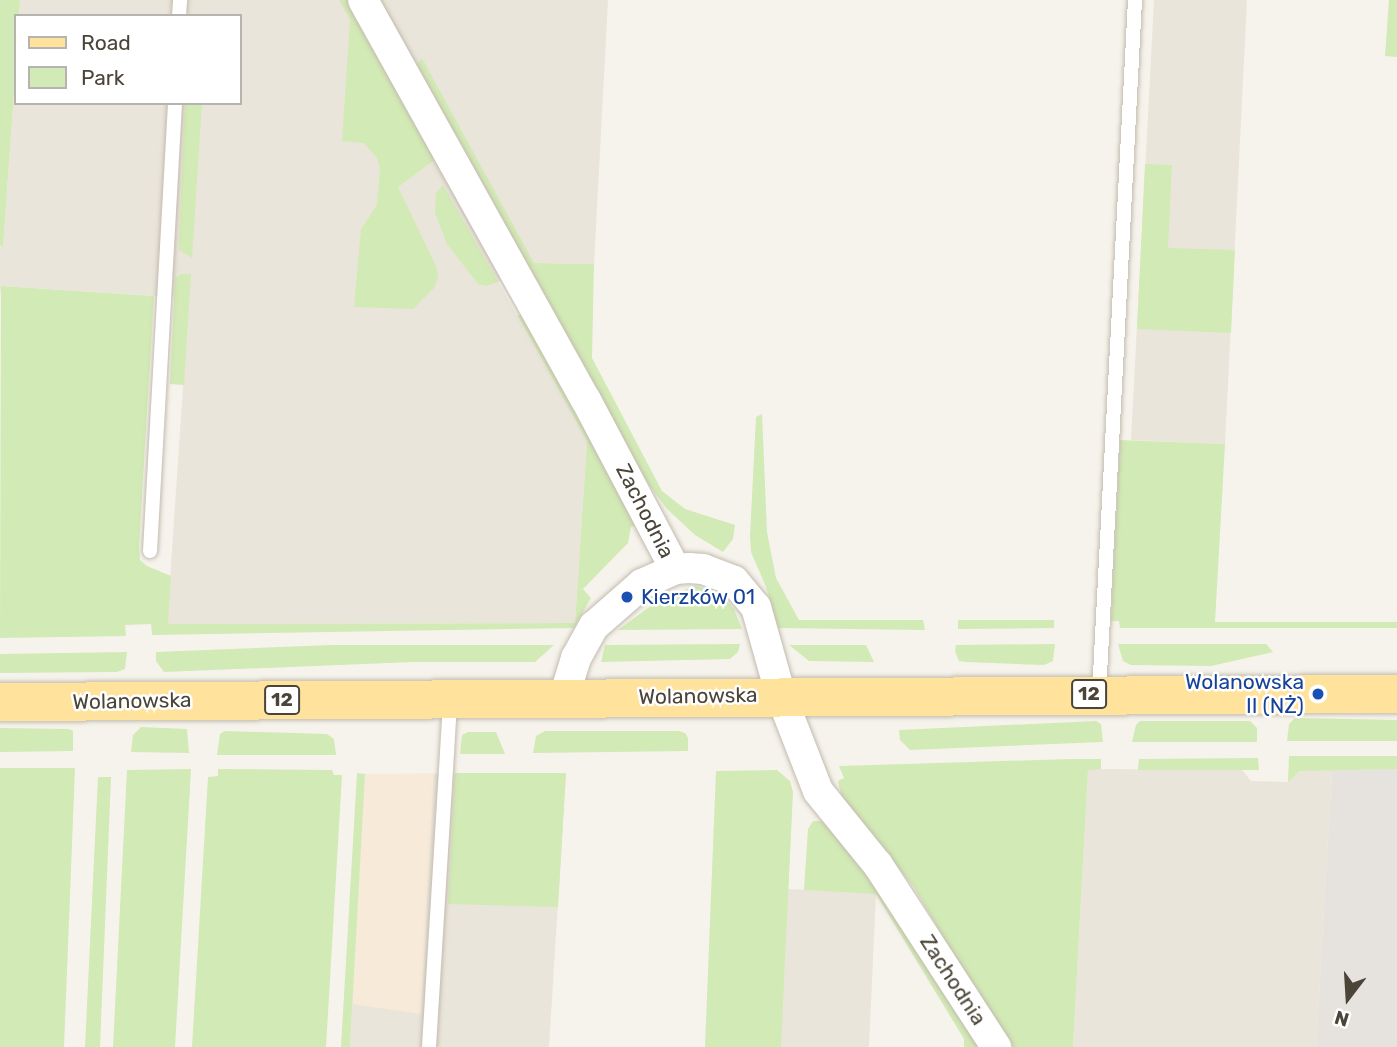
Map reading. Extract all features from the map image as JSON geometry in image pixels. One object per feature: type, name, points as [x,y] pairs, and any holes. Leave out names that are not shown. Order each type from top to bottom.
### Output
[{"type":"main road","name":"Wolanowska","points":[[0,702],[781,695],[1397,694]]},
{"type":"street","name":"Zachodnia","points":[[363,0],[620,460],[675,569],[703,569],[717,573],[734,581],[748,595],[756,607],[781,695],[818,791],[878,865],[996,1047]]},
{"type":"street","points":[[564,697],[576,658],[594,626],[642,584],[675,569]]},
{"type":"lane","points":[[1099,694],[1135,0]]},
{"type":"lane","points":[[150,551],[175,105]]},
{"type":"lane","points":[[429,1047],[450,698]]},
{"type":"shaded area","points":[[20,0],[608,0],[594,264],[534,263],[498,282],[587,441],[575,623],[167,624],[189,298],[1,286],[0,300],[0,247],[3,246],[14,94],[14,105],[242,105],[242,14],[19,14]]},
{"type":"shaded area","points":[[1154,0],[1247,0],[1225,444],[1131,440]]},
{"type":"shaded area","points":[[1088,769],[1242,770],[1251,781],[1288,782],[1300,771],[1332,770],[1316,1047],[1073,1047]]},
{"type":"shaded area","points":[[1397,769],[1397,1047],[1316,1047],[1332,770]]},
{"type":"shaded area","points":[[566,773],[549,1047],[350,1047],[365,774]]},
{"type":"shaded area","points":[[365,774],[434,774],[421,1014],[352,1004]]},
{"type":"shaded area","points":[[788,889],[876,893],[869,1047],[705,1047],[784,981]]},
{"type":"green space","points":[[0,0],[20,0],[19,14],[14,14],[14,94],[3,247],[0,246]]},
{"type":"green space","points":[[339,0],[349,0],[437,158],[398,187],[437,268],[438,278],[434,288],[413,309],[354,307],[361,229],[377,205],[380,169],[377,158],[364,143],[342,141],[350,19]]},
{"type":"green space","points":[[1389,0],[1397,0],[1397,57],[1385,56]]},
{"type":"green space","points":[[422,58],[534,263],[594,264],[592,358],[662,491],[685,509],[735,525],[733,539],[723,552],[695,535],[667,509],[649,485],[417,64]]},
{"type":"green space","points":[[185,105],[202,105],[192,258],[179,250]]},
{"type":"green space","points":[[1145,164],[1172,165],[1168,248],[1235,250],[1231,333],[1137,329]]},
{"type":"green space","points":[[443,185],[498,282],[486,286],[478,284],[447,244],[435,213],[436,193]]},
{"type":"green space","points":[[181,274],[191,274],[184,385],[170,384],[175,279]]},
{"type":"green space","points":[[1,286],[154,296],[139,546],[140,560],[147,566],[171,576],[168,624],[575,623],[587,441],[517,315],[525,315],[640,524],[631,527],[628,543],[583,589],[591,598],[574,628],[152,635],[151,624],[125,625],[126,636],[0,638]]},
{"type":"green space","points":[[762,414],[767,532],[776,578],[799,620],[923,620],[925,630],[778,628],[766,587],[751,552],[756,417]]},
{"type":"green space","points":[[1120,440],[1225,444],[1215,622],[1397,622],[1397,628],[1120,628],[1119,621],[1111,621]]},
{"type":"green space","points":[[696,586],[721,595],[734,609],[742,629],[618,630],[663,597]]},
{"type":"green space","points":[[958,620],[1054,620],[1054,628],[958,629]]},
{"type":"green space","points":[[740,644],[738,652],[730,659],[601,662],[605,645]]},
{"type":"green space","points":[[1055,644],[1053,661],[1044,665],[959,661],[955,651],[956,645]]},
{"type":"green space","points":[[1118,644],[1266,644],[1273,652],[1211,666],[1131,665],[1123,661]]},
{"type":"green space","points":[[332,645],[554,645],[535,662],[413,662],[164,672],[156,661],[156,652]]},
{"type":"green space","points":[[789,645],[866,645],[874,662],[809,661]]},
{"type":"green space","points":[[127,652],[125,669],[117,672],[0,673],[0,654]]},
{"type":"green space","points":[[1295,718],[1397,720],[1397,741],[1287,741],[1289,724]]},
{"type":"green space","points":[[1096,721],[1101,724],[1103,742],[910,750],[900,740],[899,730]]},
{"type":"green space","points":[[1140,721],[1250,721],[1257,728],[1257,742],[1132,742],[1136,725]]},
{"type":"green space","points":[[141,727],[187,729],[189,753],[131,752],[133,735]]},
{"type":"green space","points":[[0,728],[69,729],[73,731],[73,751],[0,752]]},
{"type":"green space","points":[[225,731],[327,734],[334,739],[336,755],[217,755],[220,734]]},
{"type":"green space","points":[[545,731],[679,731],[685,733],[688,738],[688,751],[533,753],[536,736]]},
{"type":"green space","points":[[468,732],[496,732],[505,754],[460,754],[462,735]]},
{"type":"green space","points":[[1289,756],[1397,756],[1397,769],[1300,771],[1288,782]]},
{"type":"green space","points":[[1258,758],[1259,770],[1138,770],[1139,759]]},
{"type":"green space","points":[[1101,759],[1101,769],[1088,770],[1073,1047],[1009,1047],[913,886],[842,799],[838,781],[844,778],[839,766]]},
{"type":"green space","points":[[0,768],[75,768],[64,1047],[0,1047]]},
{"type":"green space","points":[[191,769],[175,1047],[113,1047],[127,770]]},
{"type":"green space","points":[[218,769],[332,770],[334,775],[342,775],[326,1047],[192,1047],[208,777],[218,776]]},
{"type":"green space","points":[[777,770],[790,781],[793,792],[781,1047],[705,1047],[716,771]]},
{"type":"green space","points":[[357,773],[365,774],[350,1047],[341,1047]]},
{"type":"green space","points":[[455,773],[566,773],[558,907],[448,904]]},
{"type":"green space","points":[[98,777],[111,777],[100,1047],[85,1047]]},
{"type":"green space","points":[[813,821],[822,821],[860,859],[980,1047],[964,1047],[964,1039],[876,894],[804,890],[808,829]]},
{"type":"place","name":"Kierzków 01","points":[[627,597]]},
{"type":"place","name":"Wolanowska II (NŻ)","points":[[1318,694]]}]
